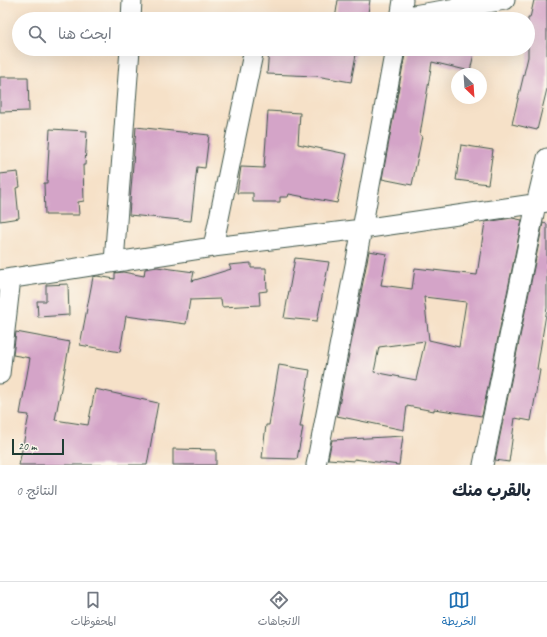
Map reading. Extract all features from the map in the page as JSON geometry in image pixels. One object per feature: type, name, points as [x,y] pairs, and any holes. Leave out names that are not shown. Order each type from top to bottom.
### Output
[{"type":"street","points":[[131,12],[132,0]]},
{"type":"street","points":[[401,12],[505,0]]},
{"type":"street","points":[[114,262],[129,56]]},
{"type":"street","points":[[213,247],[253,56]]},
{"type":"street","points":[[316,465],[394,56]]},
{"type":"street","points":[[483,465],[542,203],[547,158]]},
{"type":"street","points":[[0,374],[6,279],[213,247],[362,229],[542,203]]},
{"type":"building","points":[[338,0],[370,0],[368,12],[336,12]]},
{"type":"building","points":[[534,0],[547,0],[547,89],[537,130],[512,124],[528,56],[535,56],[535,12],[531,12]]},
{"type":"building","points":[[268,56],[356,56],[351,82],[316,76],[267,74]]},
{"type":"building","points":[[405,56],[473,56],[471,68],[457,68],[432,62],[420,135],[422,136],[412,185],[382,179]]},
{"type":"building","points":[[0,77],[28,77],[29,111],[0,112]]},
{"type":"building","points":[[268,111],[300,113],[298,144],[347,154],[337,203],[289,194],[288,197],[280,197],[280,202],[253,202],[253,193],[237,193],[241,167],[264,168]]},
{"type":"building","points":[[136,127],[209,135],[205,168],[197,167],[191,221],[129,215]]},
{"type":"building","points":[[50,129],[87,131],[85,165],[83,165],[84,201],[78,202],[79,215],[45,215],[44,183],[47,183]]},
{"type":"building","points":[[461,145],[493,150],[488,184],[456,180]]},
{"type":"building","points":[[18,172],[20,187],[16,188],[19,218],[0,221],[0,174]]},
{"type":"building","points":[[512,218],[522,220],[482,416],[434,409],[434,411],[407,406],[404,430],[337,416],[369,251],[387,254],[381,285],[412,289],[415,268],[477,275],[485,222]],"holes":[[[424,297],[466,302],[459,347],[429,340]],[[425,341],[416,380],[374,372],[379,347]]]},
{"type":"building","points":[[543,223],[547,224],[547,308],[537,369],[540,370],[531,421],[515,418],[509,462],[495,460]]},
{"type":"building","points":[[295,258],[329,262],[317,321],[284,318]]},
{"type":"building","points":[[251,263],[251,268],[266,268],[267,291],[259,292],[260,305],[222,307],[221,299],[190,300],[186,324],[126,316],[120,352],[80,345],[93,277],[97,276],[115,279],[115,273],[123,272],[144,276],[145,269],[157,267],[194,272],[192,281],[231,269],[229,265]]},
{"type":"building","points":[[68,284],[69,315],[38,317],[37,301],[46,301],[46,285]]},
{"type":"building","points":[[16,332],[70,342],[55,420],[88,425],[95,389],[158,403],[147,465],[19,465],[29,415],[20,414],[30,358],[13,355]]},
{"type":"building","points":[[279,365],[310,370],[300,427],[303,427],[297,459],[262,458],[266,425],[269,425]]},
{"type":"building","points":[[403,436],[399,465],[354,459],[354,461],[328,459],[332,440]]},
{"type":"building","points":[[173,449],[216,450],[216,465],[173,465]]}]
